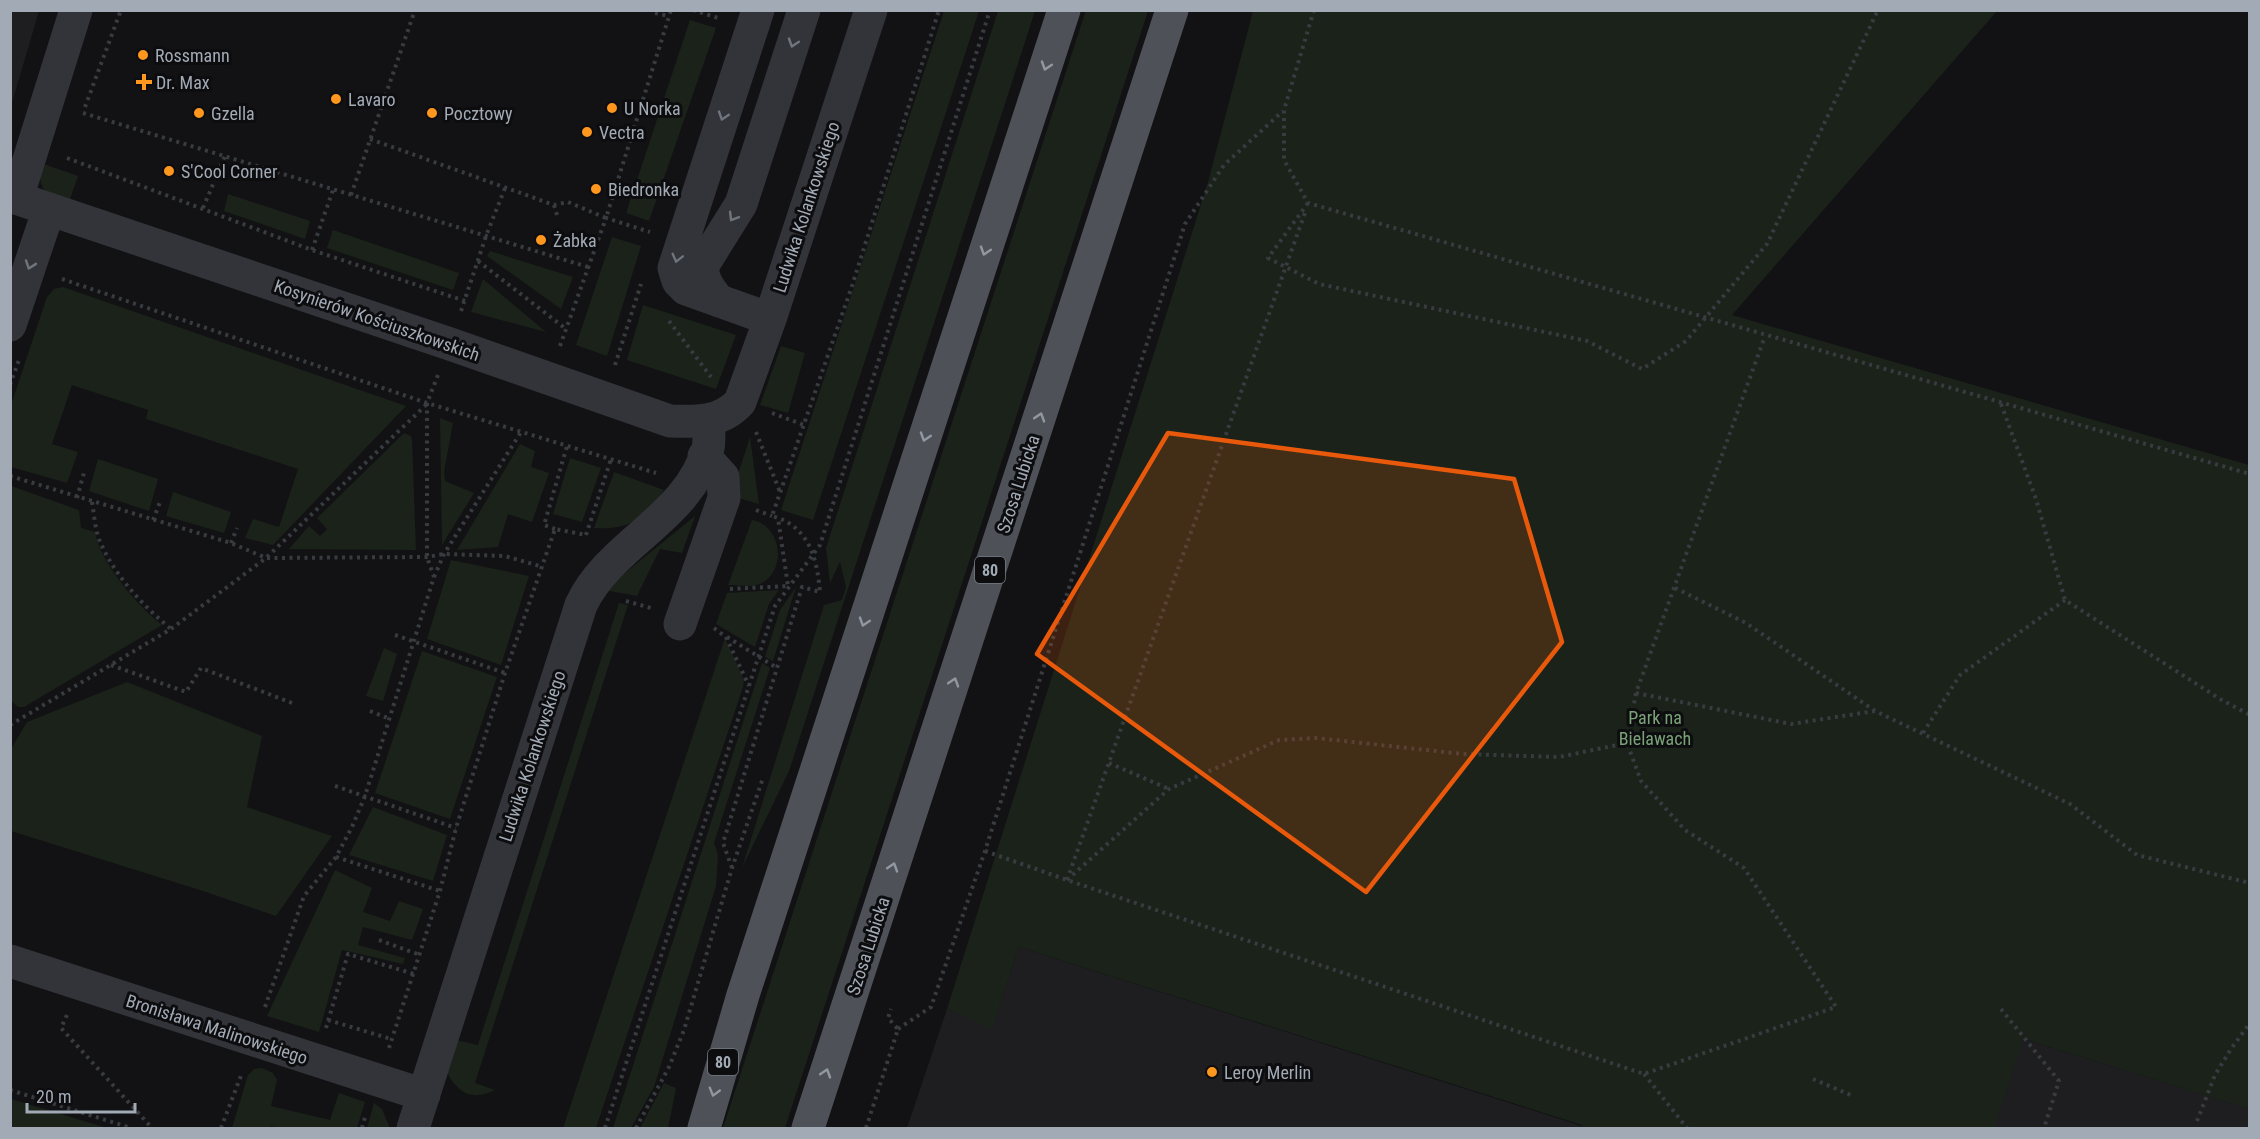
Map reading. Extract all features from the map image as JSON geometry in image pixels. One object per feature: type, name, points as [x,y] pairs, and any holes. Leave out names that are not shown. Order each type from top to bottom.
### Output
[{"type":"main road","name":"80","points":[[704,1128],[746,984],[1064,10]]},
{"type":"main road","name":"Szosa Lubicka","points":[[808,1128],[1172,10]]},
{"type":"street","points":[[14,197],[76,10]]},
{"type":"street","points":[[758,10],[675,264],[676,277],[683,287],[770,319]]},
{"type":"street","points":[[720,301],[705,282],[703,266],[741,204],[804,10]]},
{"type":"street","name":"Ludwika Kolankowskiego","points":[[746,413],[770,319],[871,10]]},
{"type":"street","name":"Kosynierów Kościuszkowskich","points":[[14,197],[670,421],[709,420],[733,410],[746,413]]},
{"type":"street","points":[[16,338],[49,209]]},
{"type":"street","name":"Ludwika Kolankowskiego","points":[[413,1128],[575,621],[596,581],[662,518],[691,486],[708,447],[709,420]]},
{"type":"street","points":[[685,610],[724,498],[723,477],[704,456]]},
{"type":"street","name":"Bronisława Malinowskiego","points":[[10,961],[424,1095]]},
{"type":"path","points":[[121,10],[83,113],[588,267]]},
{"type":"path","points":[[351,195],[415,10]]},
{"type":"path","points":[[560,347],[606,218],[671,10]]},
{"type":"path","points":[[693,10],[723,20]]},
{"type":"path","points":[[772,516],[852,286],[939,10]]},
{"type":"path","points":[[605,1128],[775,606],[788,586],[814,555],[827,523],[990,10]]},
{"type":"path","points":[[1314,10],[1284,110],[1284,160],[1308,203],[2250,474]]},
{"type":"path","points":[[1308,203],[1268,258],[1319,284],[1587,341],[1642,369],[1686,341],[1767,244],[1878,10]]},
{"type":"path","points":[[656,13],[669,16]]},
{"type":"path","points":[[866,1128],[898,1029],[931,1007],[985,851],[1185,224],[1224,165],[1284,110]]},
{"type":"path","points":[[370,139],[554,205],[568,202],[606,218],[656,234]]},
{"type":"path","points":[[70,147],[66,158],[312,249],[465,301]]},
{"type":"path","points":[[203,208],[225,156]]},
{"type":"path","points":[[434,577],[427,557],[427,403],[505,188]]},
{"type":"path","points":[[312,249],[333,190]]},
{"type":"path","points":[[1067,880],[1308,203]]},
{"type":"path","points":[[554,205],[556,215]]},
{"type":"path","points":[[478,261],[566,329]]},
{"type":"path","points":[[60,278],[427,403],[691,486]]},
{"type":"path","points":[[641,284],[648,293]]},
{"type":"path","points":[[662,312],[712,378]]},
{"type":"path","points":[[1644,1074],[1836,1007],[1744,868],[1685,830],[1641,781],[1627,743],[1636,693],[1765,336]]},
{"type":"path","points":[[10,385],[16,338]]},
{"type":"path","points":[[10,725],[171,629],[266,558],[427,403]]},
{"type":"path","points":[[2001,403],[2036,500],[2065,600],[2220,699],[2250,715]]},
{"type":"path","points":[[746,413],[780,493]]},
{"type":"path","points":[[221,1128],[304,896],[336,857],[365,796],[434,577],[444,554],[521,432]]},
{"type":"path","points":[[567,446],[544,525],[586,536]]},
{"type":"path","points":[[611,459],[586,536],[596,581],[685,610],[777,668]]},
{"type":"path","points":[[77,498],[86,469]]},
{"type":"path","points":[[10,476],[231,543],[266,558],[505,555],[543,567]]},
{"type":"path","points":[[724,498],[778,518],[800,531],[809,542],[814,555],[820,592],[802,587],[723,843],[732,868]]},
{"type":"path","points":[[92,502],[99,538],[110,560],[142,603],[171,629]]},
{"type":"path","points":[[153,520],[160,502]]},
{"type":"path","points":[[778,518],[788,586]]},
{"type":"path","points":[[231,543],[237,528]]},
{"type":"path","points":[[386,1056],[414,975],[440,891],[456,828],[505,673],[555,529]]},
{"type":"path","points":[[685,610],[788,586]]},
{"type":"path","points":[[1675,588],[1746,623],[1875,711],[2070,804],[2137,855],[2250,884]]},
{"type":"path","points":[[1923,733],[1960,675],[2065,600]]},
{"type":"path","points":[[395,635],[505,673]]},
{"type":"path","points":[[726,637],[749,686]]},
{"type":"path","points":[[110,665],[186,692],[201,668],[292,703]]},
{"type":"path","points":[[1636,693],[1791,724],[1875,711]]},
{"type":"path","points":[[370,711],[390,719]]},
{"type":"path","points":[[1067,880],[1169,789],[1279,740],[1316,738],[1463,754],[1560,757],[1627,743]]},
{"type":"path","points":[[1108,763],[1169,789]]},
{"type":"path","points":[[636,1128],[669,1067],[684,1030],[732,868],[762,778]]},
{"type":"path","points":[[335,786],[456,828]]},
{"type":"path","points":[[985,851],[1644,1074],[1687,1128]]},
{"type":"path","points":[[336,857],[440,891]]},
{"type":"path","points":[[379,939],[420,955]]},
{"type":"path","points":[[323,1036],[348,954],[414,975]]},
{"type":"path","points":[[80,984],[61,1028],[152,1128]]},
{"type":"path","points":[[891,1009],[888,1018],[898,1029]]},
{"type":"path","points":[[2001,1009],[2059,1081],[2044,1128]]},
{"type":"path","points":[[328,1020],[392,1039]]},
{"type":"path","points":[[2197,1121],[2215,1075],[2230,1048],[2250,1023]]},
{"type":"path","points":[[1813,1079],[1853,1096]]},
{"type":"path","points":[[10,1090],[131,1128]]},
{"type":"highlighted area","points":[[1168,433],[1514,479],[1562,642],[1366,892],[1037,654]]},
{"type":"shaded area","points":[[10,11],[39,11],[11,106]]},
{"type":"shaded area","points":[[1019,947],[1583,1128],[907,1128],[947,1009],[992,1028]]},
{"type":"shaded area","points":[[2024,1039],[2250,1109],[2249,1128],[1621,1128]]},
{"type":"green space","points":[[1086,10],[1148,11],[785,1128],[723,1128]]},
{"type":"green space","points":[[944,11],[979,11],[813,520],[781,510]]},
{"type":"green space","points":[[998,11],[1035,11],[789,771],[742,868],[824,605],[842,600],[846,587],[840,562],[830,583],[826,548]]},
{"type":"green space","name":"Park na Bielawach","points":[[1253,11],[1997,11],[1732,315],[2249,465],[2249,1109],[2024,1039],[1994,1128],[1583,1128],[1582,1125],[1019,947],[992,1029],[947,1009],[1208,182]]},
{"type":"green space","points":[[690,20],[716,28],[649,221],[626,213]]},
{"type":"green space","points":[[41,163],[78,176],[69,202],[54,197],[44,190],[40,179]]},
{"type":"green space","points":[[228,194],[310,221],[305,239],[224,211]]},
{"type":"green space","points":[[333,230],[459,273],[453,290],[327,248]]},
{"type":"green space","points":[[612,237],[641,246],[607,356],[576,345]]},
{"type":"green space","points":[[490,251],[573,277],[561,309],[487,256]]},
{"type":"green space","points":[[483,279],[546,332],[471,312]]},
{"type":"green space","points":[[63,287],[406,406],[273,545],[245,538],[253,519],[279,527],[298,469],[146,419],[148,410],[72,385],[52,444],[78,452],[67,483],[11,467],[11,405],[47,297],[54,289]]},
{"type":"green space","points":[[643,305],[736,335],[716,389],[627,360]]},
{"type":"green space","points":[[781,346],[805,353],[788,413],[760,405]]},
{"type":"green space","points":[[440,418],[453,423],[444,472],[445,481],[474,493],[442,545]]},
{"type":"green space","points":[[404,433],[411,436],[412,440],[416,550],[289,549],[309,526],[320,536],[327,529],[317,518]]},
{"type":"green space","points":[[750,437],[759,504],[731,496]]},
{"type":"green space","points":[[520,444],[535,451],[531,467],[549,473],[532,522],[508,514],[498,547],[457,550]]},
{"type":"green space","points":[[570,458],[601,468],[582,522],[553,514]]},
{"type":"green space","points":[[98,459],[158,479],[149,511],[89,491]]},
{"type":"green space","points":[[614,472],[664,490],[635,521],[618,527],[594,528]]},
{"type":"green space","points":[[11,486],[79,510],[81,528],[95,532],[104,557],[121,583],[162,625],[24,707],[18,707],[11,701]]},
{"type":"green space","points":[[173,492],[231,512],[224,533],[166,516]]},
{"type":"green space","points":[[695,516],[682,553],[660,549],[637,596],[604,590]]},
{"type":"green space","points":[[752,520],[762,524],[775,540],[778,551],[774,571],[767,580],[757,585],[728,585]]},
{"type":"green space","points":[[451,560],[529,576],[501,665],[427,639]]},
{"type":"green space","points":[[796,587],[773,661],[765,657],[780,610]]},
{"type":"green space","points":[[779,590],[769,604],[755,647],[716,624],[727,593]]},
{"type":"green space","points":[[619,603],[628,605],[475,1083],[495,1090],[473,1095],[461,1091],[447,1073],[452,1039],[478,1045]]},
{"type":"green space","points":[[725,638],[744,680],[743,687],[596,1128],[563,1128]]},
{"type":"green space","points":[[384,648],[397,654],[383,701],[366,696]]},
{"type":"green space","points":[[422,651],[497,677],[450,819],[375,793]]},
{"type":"green space","points":[[762,663],[770,668],[714,843],[718,855],[716,886],[654,1087],[631,1128],[613,1128]]},
{"type":"green space","points":[[127,682],[262,736],[247,807],[332,836],[276,916],[11,831],[11,749],[27,722]]},
{"type":"green space","points":[[373,807],[447,835],[433,881],[349,855]]},
{"type":"green space","points":[[335,870],[372,888],[363,912],[390,921],[399,901],[423,909],[412,940],[363,927],[358,945],[405,958],[403,964],[342,950],[319,1032],[267,1016]]},
{"type":"green space","points":[[262,1068],[273,1073],[277,1080],[271,1106],[330,1120],[339,1093],[365,1102],[357,1128],[278,1128],[271,1126],[270,1128],[232,1128],[248,1075],[254,1069]]},
{"type":"green space","points":[[664,1083],[676,1088],[668,1128],[640,1128]]},
{"type":"green space","points":[[11,1099],[107,1128],[11,1128]]},
{"type":"green space","points":[[374,1103],[382,1109],[390,1128],[367,1128]]},
{"type":"place","name":"Rossmann","points":[[143,55]]},
{"type":"place","name":"Dr. Max","points":[[144,82]]},
{"type":"place","name":"Lavaro","points":[[336,99]]},
{"type":"place","name":"U Norka","points":[[612,108]]},
{"type":"place","name":"Gzella","points":[[199,113]]},
{"type":"place","name":"Pocztowy","points":[[432,113]]},
{"type":"place","name":"Vectra","points":[[587,132]]},
{"type":"place","name":"S'Cool Corner","points":[[169,171]]},
{"type":"place","name":"Biedronka","points":[[596,189]]},
{"type":"place","name":"Żabka","points":[[541,240]]},
{"type":"place","name":"Leroy Merlin","points":[[1212,1072]]}]
